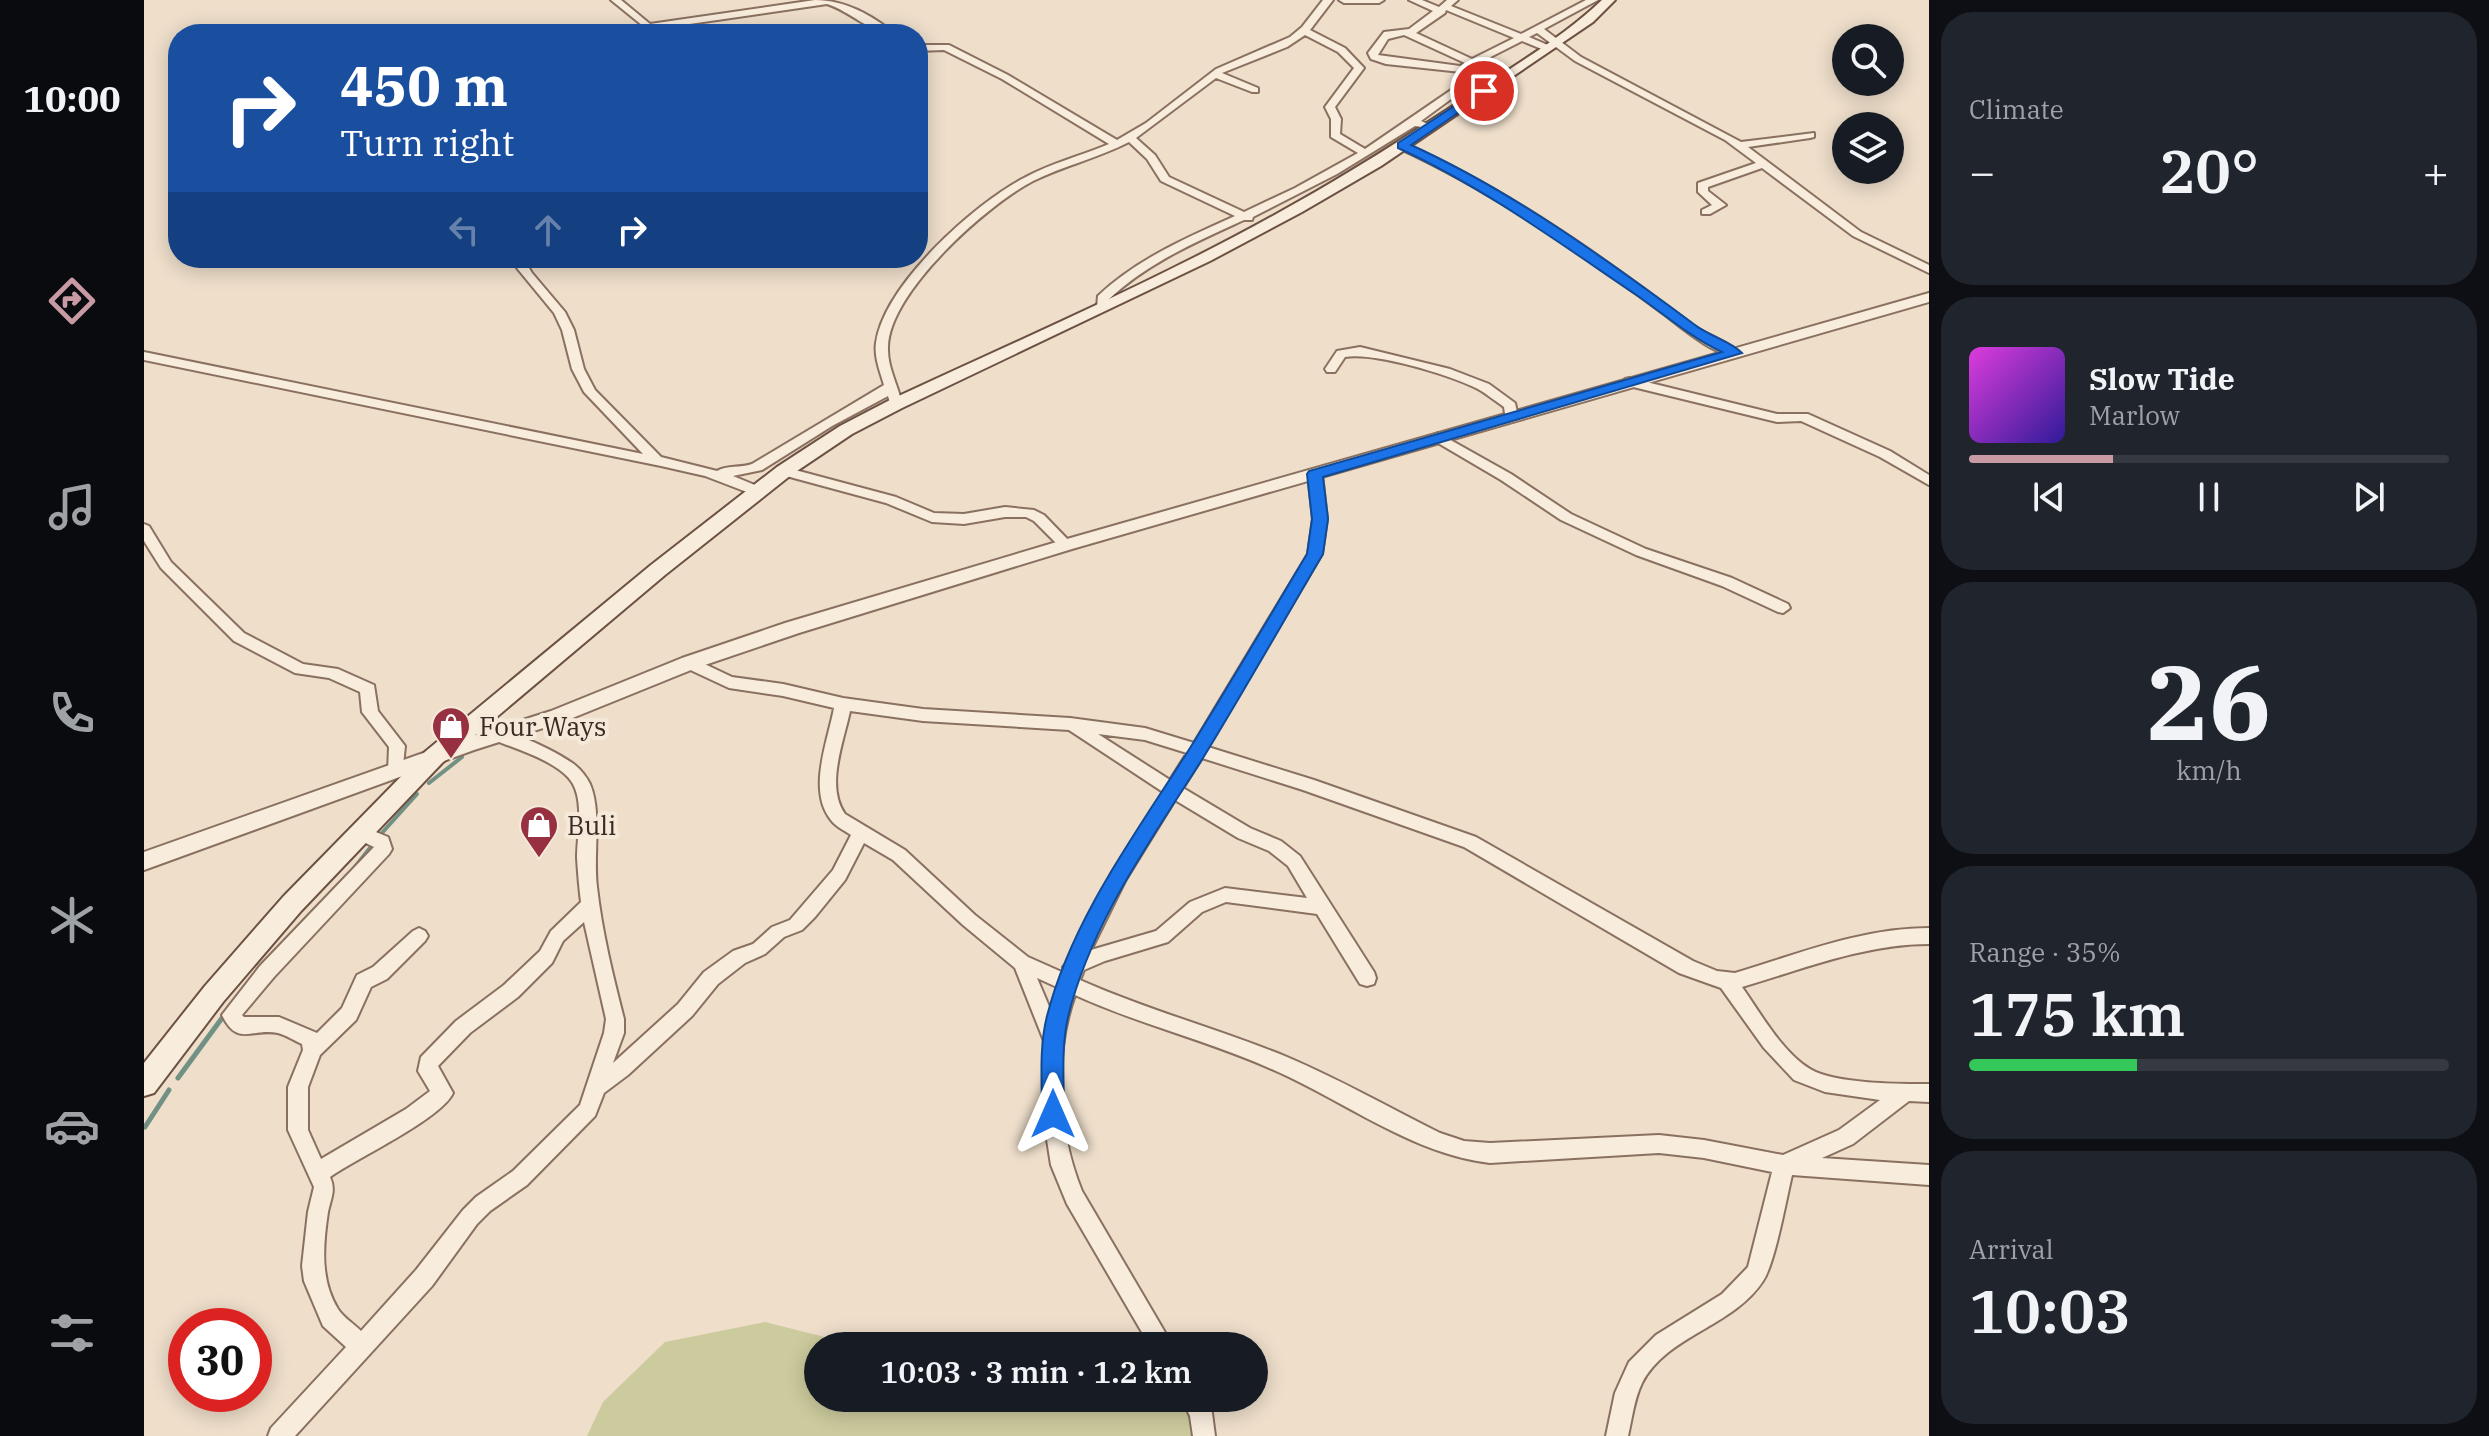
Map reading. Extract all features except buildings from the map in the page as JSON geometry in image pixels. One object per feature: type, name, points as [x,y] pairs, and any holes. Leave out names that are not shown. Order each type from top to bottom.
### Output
[{"type":"main road","points":[[144,1084],[252,949],[359,832],[434,757],[514,688],[784,471],[846,430],[896,404],[1268,225],[1402,146],[1422,125],[1484,91],[1576,29],[1609,0]]},
{"type":"street","points":[[616,0],[644,24]]},
{"type":"street","points":[[928,265],[977,213],[1011,189],[1130,138],[1215,74],[1304,31],[1328,0]]},
{"type":"street","points":[[1344,0],[1379,0]]},
{"type":"street","points":[[1414,0],[1447,6],[1518,39],[1552,45],[1643,90],[1739,145],[1857,234],[1929,270]]},
{"type":"street","points":[[669,24],[827,1],[874,24]]},
{"type":"street","points":[[1565,1],[1589,3]]},
{"type":"street","points":[[1353,58],[1454,70],[1589,3]]},
{"type":"street","points":[[1406,32],[1447,6]]},
{"type":"street","points":[[1553,22],[1576,29]]},
{"type":"street","points":[[1538,29],[1552,45]]},
{"type":"street","points":[[1386,61],[1374,57],[1373,53],[1391,30],[1406,32],[1472,63]]},
{"type":"street","points":[[1304,31],[1333,43],[1353,58],[1360,71],[1330,107],[1336,119],[1335,135],[1365,153]]},
{"type":"street","points":[[928,48],[946,47],[1005,77],[1117,144]]},
{"type":"street","points":[[1215,74],[1255,90]]},
{"type":"street","points":[[1103,307],[1102,299],[1125,276],[1422,125]]},
{"type":"street","points":[[1739,145],[1810,135]]},
{"type":"street","points":[[1130,138],[1147,152],[1165,179],[1244,217],[1268,225]]},
{"type":"street","points":[[1402,146],[1453,169],[1501,198],[1634,287],[1703,338],[1735,353]]},
{"type":"street","points":[[1706,212],[1720,205],[1703,192],[1702,185],[1763,164]]},
{"type":"street","points":[[523,268],[559,312],[568,330],[578,369],[590,392],[655,458]]},
{"type":"street","points":[[896,404],[881,355],[882,337],[907,290],[926,268]]},
{"type":"street","points":[[144,861],[558,716],[689,663],[792,628],[1066,545],[1929,297]]},
{"type":"street","points":[[1331,369],[1337,357],[1352,351],[1428,366],[1493,392],[1510,406],[1511,417]]},
{"type":"street","points":[[144,356],[570,444],[655,458],[715,473],[757,491]]},
{"type":"street","points":[[1630,382],[1777,418],[1803,417],[1885,454],[1929,481]]},
{"type":"street","points":[[715,473],[742,472],[757,467],[816,429],[883,393],[892,384]]},
{"type":"street","points":[[1438,437],[1566,517],[1641,552],[1727,582],[1783,608]]},
{"type":"street","points":[[784,471],[891,500],[932,517],[964,519],[1005,512],[1029,513],[1039,518],[1066,545]]},
{"type":"street","points":[[1154,1332],[1074,1197],[1061,1165],[1053,1114],[1053,1042],[1058,1016],[1076,964],[1118,877],[1315,554],[1320,519],[1315,474]]},
{"type":"street","points":[[144,529],[166,565],[239,637],[300,669],[332,673],[368,689],[370,712],[396,743],[396,771]]},
{"type":"street","points":[[689,663],[729,682],[843,704],[923,715],[1127,730],[1198,750],[1470,842],[1686,967],[1727,981],[1755,977],[1886,937],[1929,936]]},
{"type":"street","points":[[843,704],[827,785],[832,809],[839,819],[899,855],[969,920],[1022,963],[1069,985],[1125,1009],[1161,1019],[1282,1064],[1408,1128],[1464,1150],[1490,1153],[1659,1144],[1704,1149],[1784,1165],[1929,1175]]},
{"type":"street","points":[[1070,724],[1172,790],[1244,833],[1275,846],[1294,861],[1367,978]]},
{"type":"street","points":[[279,1436],[424,1278],[470,1217],[520,1178],[588,1110],[614,1033],[615,1019],[588,906],[585,877],[587,817],[578,777],[568,767],[497,735]]},
{"type":"street","points":[[313,1050],[311,1039],[279,1025],[239,1026],[231,1015],[255,983],[344,896],[383,849],[382,842],[359,832]]},
{"type":"street","points":[[593,1089],[621,1069],[685,1010],[711,978],[739,957],[759,949],[778,932],[796,925],[839,875],[861,833]]},
{"type":"street","points":[[1040,971],[1056,974],[1076,964],[1162,937],[1196,907],[1225,895],[1323,907]]},
{"type":"street","points":[[319,1172],[424,1110],[443,1093],[440,1084],[428,1071],[428,1063],[463,1027],[511,991],[546,957],[557,936],[588,906]]},
{"type":"street","points":[[361,1346],[331,1318],[315,1281],[313,1266],[318,1212],[324,1187],[298,1130],[298,1087],[313,1050],[349,1014],[364,981],[380,973],[419,936]]},
{"type":"street","points":[[1022,963],[1053,1042]]},
{"type":"street","points":[[1727,981],[1802,1075],[1826,1084],[1929,1093]]},
{"type":"street","points":[[1784,1165],[1846,1137],[1905,1093]]},
{"type":"street","points":[[1617,1436],[1634,1373],[1651,1352],[1726,1307],[1748,1286],[1757,1272],[1784,1165]]},
{"type":"street","points":[[1200,1412],[1204,1436]]},
{"type":"green space","points":[[765,1322],[805,1332],[804,1412],[1189,1412],[1196,1436],[587,1436],[603,1402],[665,1342]]},
{"type":"waterway","points":[[429,783],[462,757]]},
{"type":"waterway","points":[[381,834],[417,794]]},
{"type":"waterway","points":[[355,867],[373,844]]},
{"type":"waterway","points":[[178,1078],[225,1014]]},
{"type":"waterway","points":[[145,1127],[169,1090]]},
{"type":"place","name":"Four Ways","points":[[451,760]]},
{"type":"place","name":"Buli","points":[[539,859]]},
{"type":"route","points":[[1053,1114],[1053,1042],[1058,1016],[1082,950],[1118,877],[1315,554],[1320,519],[1315,474],[1735,353],[1703,338],[1644,294],[1501,198],[1453,169],[1402,146],[1484,91]]}]
